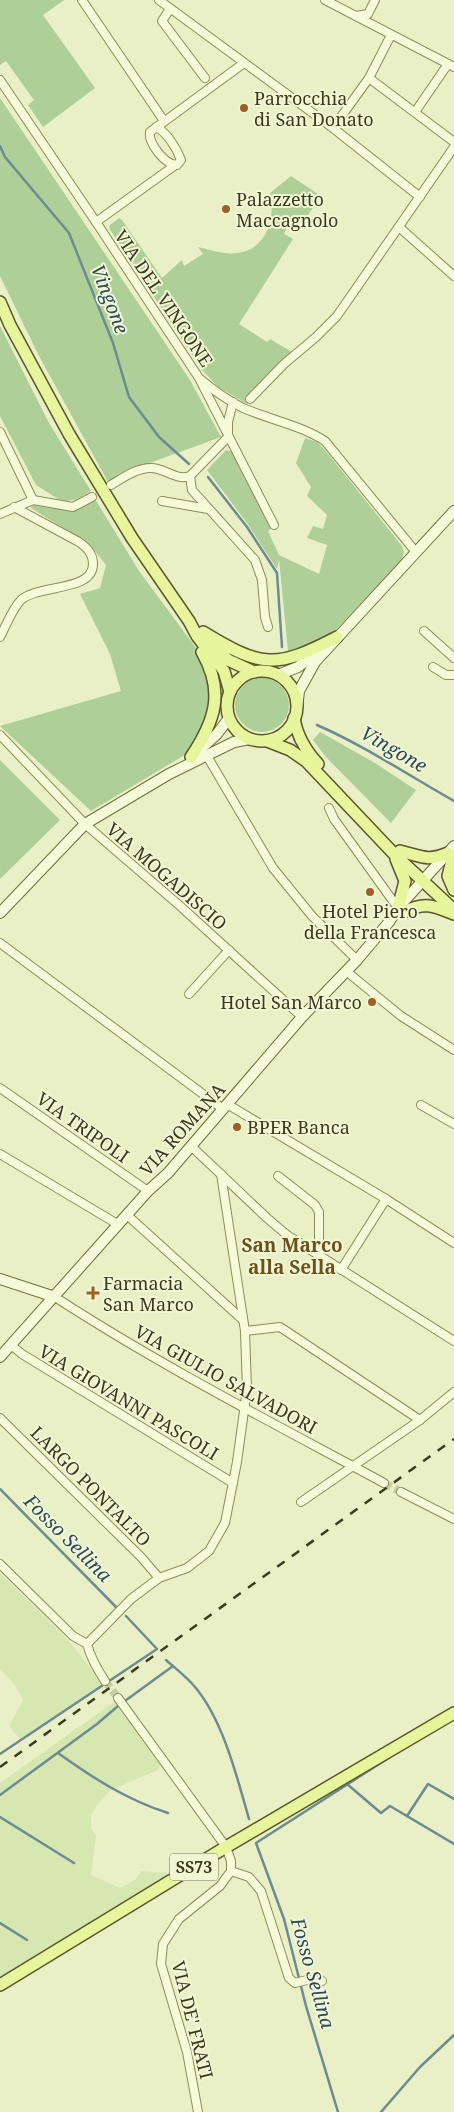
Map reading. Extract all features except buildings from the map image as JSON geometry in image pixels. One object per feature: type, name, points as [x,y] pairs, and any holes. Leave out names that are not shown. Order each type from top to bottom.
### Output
[{"type":"main road","points":[[0,302],[10,325],[74,442],[132,538],[200,634],[224,672],[230,692]]},
{"type":"main road","points":[[200,634],[240,654],[270,660],[304,654],[337,637]]},
{"type":"main road","points":[[200,634],[224,656],[254,672]]},
{"type":"main road","points":[[191,757],[208,728],[216,698],[213,675],[201,650],[200,634]]},
{"type":"main road","points":[[454,910],[427,881],[397,853],[306,761],[290,750],[267,741],[250,739],[241,734],[228,718],[227,700],[239,679],[254,672],[262,671],[278,676],[292,689],[296,729],[309,754],[397,853],[405,881],[401,910],[426,904],[454,914]]},
{"type":"main road","points":[[267,741],[284,733],[296,714]]},
{"type":"main road","points":[[397,853],[432,859],[452,853],[448,876],[454,890]]},
{"type":"main road","points":[[427,881],[454,899]]},
{"type":"main road","name":"SS73","points":[[0,1985],[226,1847],[454,1713]]},
{"type":"street","points":[[82,0],[164,121]]},
{"type":"street","points":[[159,0],[333,128],[420,197]]},
{"type":"street","points":[[325,0],[451,66],[415,112]]},
{"type":"street","points":[[370,24],[368,14],[375,0]]},
{"type":"street","points":[[170,9],[162,21],[205,78]]},
{"type":"street","points":[[354,16],[368,14]]},
{"type":"street","points":[[333,128],[369,78],[391,35]]},
{"type":"street","points":[[174,166],[162,156],[149,135],[150,132],[244,63]]},
{"type":"street","points":[[369,78],[454,142]]},
{"type":"street","name":"VIA DEL VINGONE","points":[[0,80],[199,378],[222,396],[244,408],[308,430],[325,441],[415,551]]},
{"type":"street","points":[[96,222],[180,163],[179,155],[163,131],[156,127]]},
{"type":"street","points":[[250,399],[284,364],[337,316],[454,147]]},
{"type":"street","points":[[158,177],[162,156]]},
{"type":"street","points":[[446,159],[454,163]]},
{"type":"street","points":[[399,227],[453,274]]},
{"type":"street","points":[[199,378],[274,525]]},
{"type":"street","points":[[111,485],[136,472],[152,468],[185,478],[190,476],[228,437],[228,422],[233,402]]},
{"type":"street","points":[[0,432],[33,500]]},
{"type":"street","points":[[190,476],[192,490],[254,560],[262,580],[265,617],[268,627]]},
{"type":"street","points":[[0,514],[33,500],[73,507],[92,497]]},
{"type":"street","points":[[162,501],[208,509]]},
{"type":"street","points":[[0,637],[21,600],[33,594],[84,581],[92,572],[93,563],[92,556],[86,547],[79,542],[14,507]]},
{"type":"street","points":[[296,714],[298,691],[306,675],[337,637],[454,511]]},
{"type":"street","points":[[424,631],[454,658]]},
{"type":"street","points":[[278,676],[298,667],[337,637]]},
{"type":"street","points":[[433,667],[446,676],[454,675]]},
{"type":"street","points":[[169,774],[217,734],[228,718]]},
{"type":"street","name":"VIA MOGADISCIO","points":[[0,735],[85,824],[229,950],[302,1017]]},
{"type":"street","points":[[0,913],[85,824],[169,774],[234,742],[250,739]]},
{"type":"street","points":[[207,756],[273,868],[312,916],[356,960]]},
{"type":"street","points":[[329,808],[334,819],[401,910]]},
{"type":"street","name":"VIA ROMANA","points":[[0,1357],[148,1191],[168,1172],[302,1017],[452,853]]},
{"type":"street","points":[[0,944],[225,1106],[386,1199],[454,1243]]},
{"type":"street","name":"VIA MOGADISCIO","points":[[189,994],[229,950]]},
{"type":"street","points":[[346,971],[401,1016],[454,1050]]},
{"type":"street","name":"VIA TRIPOLI","points":[[0,1088],[148,1191]]},
{"type":"street","points":[[421,1105],[454,1124]]},
{"type":"street","points":[[191,1146],[287,1235],[454,1342]]},
{"type":"street","points":[[0,1154],[119,1225]]},
{"type":"street","points":[[87,1644],[130,1599],[160,1578],[187,1568],[209,1551],[225,1524],[238,1462],[247,1389],[244,1320],[222,1174]]},
{"type":"street","points":[[278,1176],[315,1206],[318,1212],[319,1255]]},
{"type":"street","points":[[341,1270],[386,1199]]},
{"type":"street","points":[[127,1215],[244,1320]]},
{"type":"street","points":[[0,1279],[55,1297]]},
{"type":"street","name":"VIA GIULIO SALVADORI","points":[[55,1297],[140,1350],[384,1483]]},
{"type":"street","points":[[245,1331],[280,1327],[420,1420]]},
{"type":"street","name":"VIA GIOVANNI PASCOLI","points":[[12,1345],[22,1354],[233,1483]]},
{"type":"street","points":[[301,1502],[420,1420],[454,1392]]},
{"type":"street","name":"LARGO PONTALTO","points":[[0,1418],[160,1578]]},
{"type":"street","points":[[401,1492],[454,1519]]},
{"type":"street","points":[[0,1564],[73,1636],[87,1644],[94,1666],[105,1681]]},
{"type":"street","points":[[118,1698],[226,1847],[231,1871],[249,1877],[260,1891],[289,1978],[295,1983],[307,1980],[322,1981]]},
{"type":"street","name":"VIA DE' FRATI","points":[[198,2112],[187,2052],[161,1964],[163,1944],[179,1919],[220,1886],[231,1871]]},
{"type":"green space","points":[[0,0],[64,0],[43,15],[95,88],[43,127],[28,105],[34,100],[6,61],[0,65]]},
{"type":"green space","points":[[0,98],[190,380],[221,437],[133,469],[108,482],[39,356],[0,276]]},
{"type":"green space","points":[[291,176],[321,196],[304,221],[292,216],[284,234],[293,239],[239,324],[267,342],[270,339],[292,352],[268,373],[273,376],[247,404],[218,387],[202,370],[109,228],[119,218],[122,220],[162,278],[182,260],[184,266],[203,254],[198,247],[218,252],[237,253],[247,251],[256,246],[267,231],[270,222],[272,202],[270,193]]},
{"type":"green space","points":[[0,326],[49,423],[91,491],[77,499],[66,501],[58,499],[36,485],[0,416]]},
{"type":"green space","points":[[305,438],[317,442],[325,450],[402,546],[404,552],[402,559],[333,633],[309,648],[306,645],[288,651],[279,559],[277,569],[247,523],[207,470],[226,450],[233,452],[274,525],[268,531],[279,555],[319,574],[327,545],[307,538],[313,526],[323,529],[327,515],[307,496],[311,487],[296,463]]},
{"type":"green space","points":[[95,499],[139,571],[199,652],[205,664],[212,702],[194,745],[183,756],[91,811],[0,726],[121,691],[110,654],[80,594],[100,588],[106,565],[90,545],[31,508],[32,504],[74,510]]},
{"type":"green space","points":[[262,678],[272,680],[281,686],[287,695],[289,705],[287,715],[281,724],[272,730],[262,732],[252,730],[243,724],[237,715],[235,705],[237,695],[243,686],[252,680]]},
{"type":"green space","points":[[320,732],[375,763],[416,790],[391,823],[326,757],[313,740]]},
{"type":"green space","points":[[0,760],[60,820],[0,879]]},
{"type":"green space","points":[[0,1573],[64,1636],[102,1684],[21,1740],[9,1726],[23,1700],[15,1685],[0,1669]]},
{"type":"green space","points":[[114,1702],[160,1764],[158,1770],[111,1790],[96,1806],[91,1816],[91,1828],[96,1836],[91,1875],[120,1888],[135,1880],[141,1871],[166,1873],[170,1877],[0,1977],[0,1783]]},
{"type":"waterway","name":"Vingone","points":[[0,146],[5,157],[69,233],[113,343],[129,397],[159,437],[189,464]]},
{"type":"waterway","name":"Vingone","points":[[208,477],[247,527],[277,573],[282,647]]},
{"type":"waterway","name":"Vingone","points":[[317,725],[369,751],[454,801]]},
{"type":"waterway","name":"Fosso Sellina","points":[[0,1489],[116,1607]]},
{"type":"waterway","points":[[0,1754],[157,1649],[126,1616]]},
{"type":"waterway","name":"Fosso Sellina","points":[[166,1660],[195,1687],[214,1716],[228,1750],[249,1819]]},
{"type":"waterway","points":[[0,1795],[173,1666]]},
{"type":"waterway","points":[[58,1753],[111,1788],[138,1802],[168,1813]]},
{"type":"waterway","name":"Fosso Sellina","points":[[338,2112],[306,2006],[284,1919],[256,1843],[390,1757]]},
{"type":"waterway","points":[[347,1784],[381,1813],[390,1806],[454,1844]]},
{"type":"waterway","points":[[407,1816],[428,1784],[454,1799]]},
{"type":"waterway","points":[[0,1817],[74,1863]]},
{"type":"waterway","points":[[0,1923],[27,1940]]},
{"type":"waterway","points":[[381,2112],[420,2067],[454,2035]]},
{"type":"tunnel","points":[[384,1483],[401,1492]]},
{"type":"tunnel","points":[[105,1681],[118,1698]]},
{"type":"railway","points":[[0,1767],[454,1439]]},
{"type":"place","name":"Parrocchia di San Donato","points":[[244,108]]},
{"type":"place","name":"Palazzetto Maccagnolo","points":[[226,209]]},
{"type":"place","name":"Hotel Piero della Francesca","points":[[370,892]]},
{"type":"place","name":"Hotel San Marco","points":[[372,1002]]},
{"type":"place","name":"BPER Banca","points":[[237,1127]]},
{"type":"place","name":"Farmacia San Marco","points":[[93,1293]]},
{"type":"district","name":"San Marco alla Sella","points":[[292,1256]]}]
